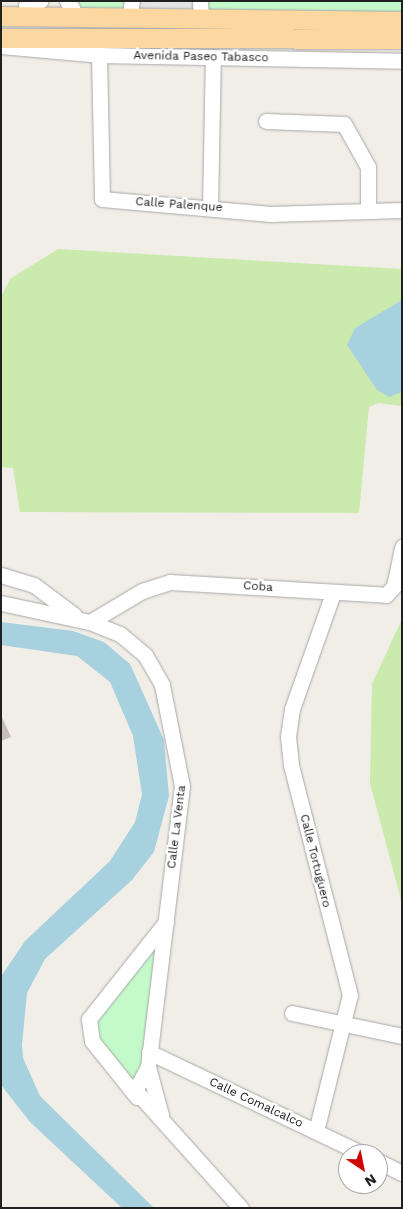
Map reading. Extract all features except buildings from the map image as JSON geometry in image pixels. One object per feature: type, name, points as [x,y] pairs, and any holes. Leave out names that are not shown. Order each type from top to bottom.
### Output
[{"type":"main road","points":[[1,4],[33,3],[74,16]]},
{"type":"main road","name":"Avenida Paseo Tabasco","points":[[1,38],[74,16],[131,10],[200,10],[402,21]]},
{"type":"main road","name":"Avenida Paseo Tabasco","points":[[1,16],[74,16],[402,40]]},
{"type":"street","name":"Avenida Paseo Tabasco","points":[[1,46],[99,55],[402,61]]},
{"type":"street","name":"Calle Palenque","points":[[99,55],[100,198],[270,214],[402,210]]},
{"type":"street","points":[[210,208],[213,58]]},
{"type":"street","points":[[266,121],[344,124],[368,167],[368,211]]},
{"type":"street","name":"Coba","points":[[90,622],[160,584],[389,594],[402,548]]},
{"type":"street","points":[[1,575],[29,582],[59,607],[90,622]]},
{"type":"street","name":"Calle Tortuguero","points":[[316,1131],[345,1025],[349,988],[288,746],[292,709],[333,593]]},
{"type":"street","name":"Calle La Venta","points":[[1,602],[90,622],[136,646],[156,672],[167,699],[182,786],[149,1060],[162,1115]]},
{"type":"street","name":"Calle La Venta","points":[[166,922],[89,1019],[92,1041],[137,1097],[162,1115],[241,1208]]},
{"type":"street","points":[[292,1014],[402,1036]]},
{"type":"street","name":"Calle La Venta","points":[[137,1097],[136,1084],[149,1060]]},
{"type":"street","name":"Calle Comalcalco","points":[[149,1060],[343,1144]]},
{"type":"street","points":[[388,1167],[402,1173]]},
{"type":"green space","points":[[68,1],[402,1],[402,12],[72,8]]},
{"type":"green space","points":[[58,249],[402,269],[402,406],[378,403],[369,407],[359,513],[20,512],[13,468],[1,467],[1,297],[10,279]]},
{"type":"green space","points":[[402,619],[402,904],[370,783],[372,684]]},
{"type":"green space","points":[[166,922],[148,1067],[136,1084],[95,1045],[93,1012]]},
{"type":"shaded area","points":[[126,1],[205,1],[205,10],[126,12]]},
{"type":"water","points":[[402,300],[402,392],[389,397],[377,390],[347,345],[355,328]]},
{"type":"water","points":[[1,622],[73,631],[104,642],[130,664],[164,740],[169,796],[154,852],[132,880],[45,959],[27,993],[22,1045],[23,1058],[40,1096],[154,1208],[122,1208],[30,1122],[1,1085],[2,975],[25,941],[110,861],[135,822],[142,794],[133,736],[110,682],[77,656],[1,645]]}]
